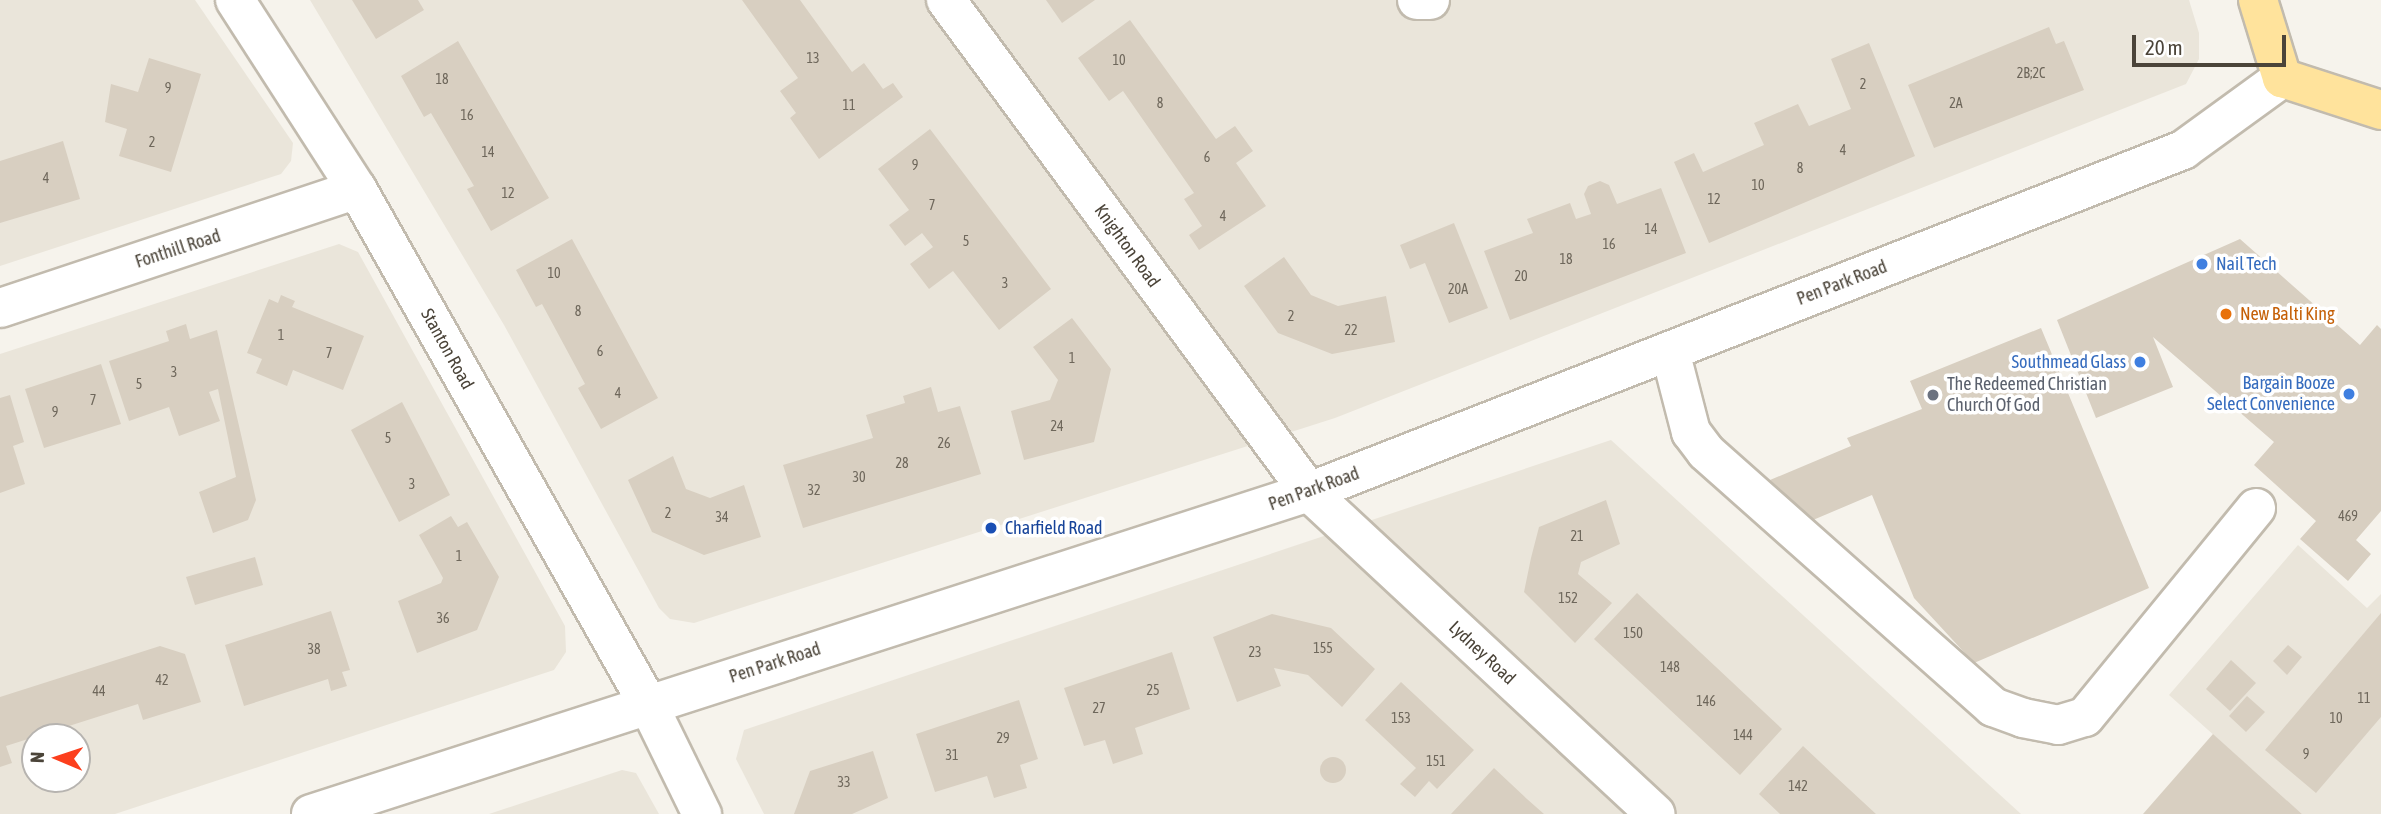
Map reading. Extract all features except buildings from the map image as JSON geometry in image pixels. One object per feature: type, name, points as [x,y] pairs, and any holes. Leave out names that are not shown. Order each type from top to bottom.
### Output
[{"type":"main road","points":[[2258,0],[2282,78],[2381,110]]},
{"type":"street","name":"Stanton Road","points":[[235,0],[357,189],[648,704]]},
{"type":"street","name":"Knighton Road","points":[[946,0],[1309,492]]},
{"type":"street","points":[[1417,0],[1430,0]]},
{"type":"street","name":"Pen Park Road","points":[[311,814],[1309,492],[2183,150],[2282,78]]},
{"type":"street","name":"Fonthill Road","points":[[0,308],[357,189]]},
{"type":"street","points":[[1670,351],[1691,432],[1706,452],[1993,707],[2023,718],[2058,725],[2085,717],[2256,508]]},
{"type":"street","name":"Lydney Road","points":[[1309,492],[1656,814]]},
{"type":"street","points":[[648,704],[702,814]]},
{"type":"shaded area","points":[[0,0],[195,0],[293,143],[291,161],[281,174],[0,266]]},
{"type":"shaded area","points":[[310,0],[2189,0],[2199,33],[2199,59],[2186,84],[1335,418],[694,623],[670,619],[659,608],[504,325]]},
{"type":"shaded area","points":[[339,244],[358,252],[565,626],[566,652],[554,670],[115,814],[0,814],[0,354]]},
{"type":"shaded area","points":[[1611,440],[2021,814],[764,814],[736,759],[744,730]]},
{"type":"shaded area","points":[[2298,545],[2367,608],[2381,594],[2381,814],[2302,814],[2169,695]]},
{"type":"shaded area","points":[[622,770],[636,773],[659,814],[489,814]]},
{"type":"place","name":"Nail Tech","points":[[2202,264]]},
{"type":"place","name":"New Balti King","points":[[2226,314]]},
{"type":"place","name":"Southmead Glass","points":[[2140,362]]},
{"type":"place","name":"Bargain Booze Select Convenience","points":[[2349,394]]},
{"type":"place","name":"The Redeemed Christian Church Of God","points":[[1933,395]]},
{"type":"place","name":"Charfield Road","points":[[991,528]]}]
